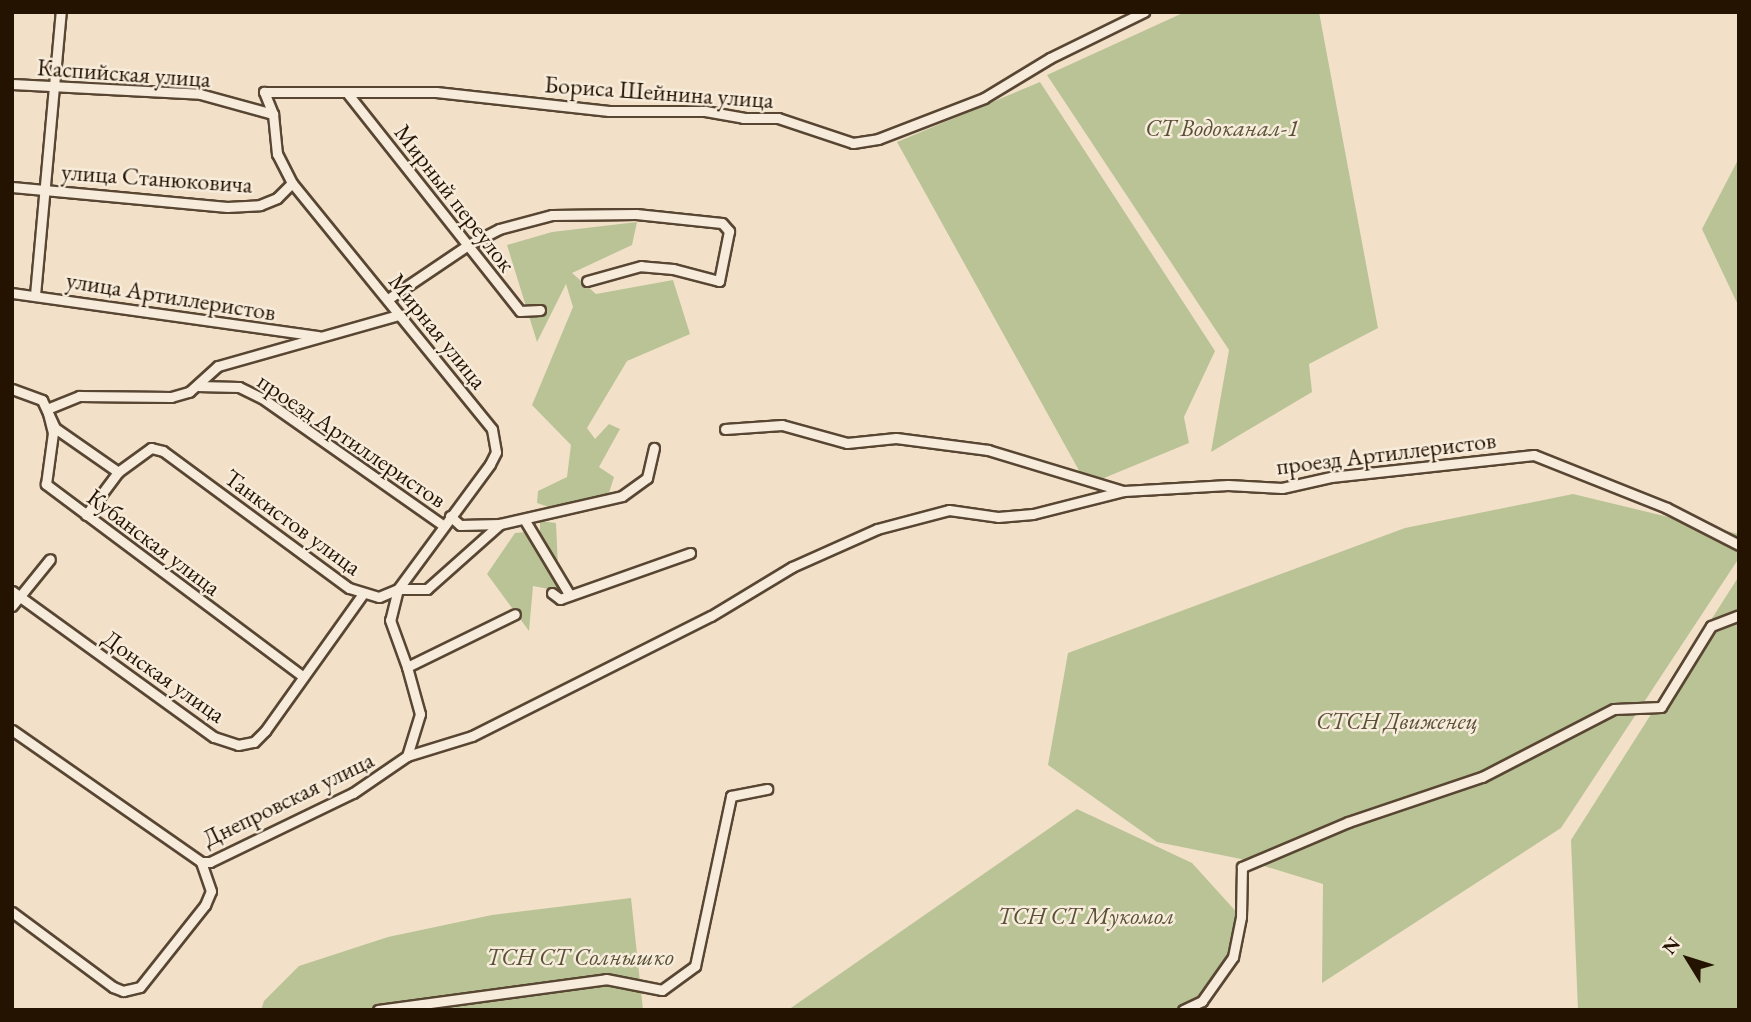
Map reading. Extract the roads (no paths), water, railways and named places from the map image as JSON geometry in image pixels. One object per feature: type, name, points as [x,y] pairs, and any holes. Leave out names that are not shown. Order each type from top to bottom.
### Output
[{"type":"street","points":[[35,295],[61,12]]},
{"type":"street","name":"Бориса Шейнина улица","points":[[264,93],[436,92],[609,111],[705,111],[743,118],[778,118],[853,143],[878,139],[984,98],[1050,58],[1144,12]]},
{"type":"street","name":"Каспийская улица","points":[[12,84],[201,94],[273,114]]},
{"type":"street","name":"Мирная улица","points":[[264,93],[273,114],[277,154],[292,183],[492,429],[496,452],[490,464],[398,589]]},
{"type":"street","name":"Мирный переулок","points":[[348,94],[520,311],[540,310]]},
{"type":"street","name":"улица Станюковича","points":[[12,187],[227,207],[260,205],[277,198],[292,183]]},
{"type":"street","points":[[388,299],[468,245],[499,229],[584,211],[722,223],[729,231],[719,281],[673,269],[641,266],[587,281]]},
{"type":"street","name":"улица Артиллеристов","points":[[12,293],[136,307],[182,320],[325,337]]},
{"type":"street","points":[[47,409],[79,396],[164,399],[197,386],[218,366],[398,315]]},
{"type":"street","name":"проезд Артиллеристов","points":[[197,386],[239,387],[262,398],[443,525]]},
{"type":"street","points":[[12,389],[41,400],[55,428],[118,472],[86,514]]},
{"type":"street","name":"Кубанская улица","points":[[47,409],[53,433],[46,484],[301,676]]},
{"type":"street","points":[[725,429],[782,425],[847,443],[896,438],[988,450],[1124,491]]},
{"type":"street","name":"Танкистов улица","points":[[118,472],[152,448],[163,451],[362,595],[379,597],[398,589],[426,589],[500,524]]},
{"type":"street","points":[[450,516],[460,525],[500,524],[622,496],[647,478],[654,448]]},
{"type":"street","name":"проезд Артиллеристов","points":[[711,616],[792,567],[877,529],[949,510],[998,517],[1033,514],[1124,491],[1228,485],[1282,488],[1331,477],[1534,455],[1667,508],[1739,545]]},
{"type":"street","points":[[524,519],[569,594]]},
{"type":"street","points":[[552,593],[560,599],[690,553]]},
{"type":"street","points":[[12,606],[16,594],[50,559]]},
{"type":"street","points":[[398,589],[390,620],[407,667],[515,614]]},
{"type":"street","name":"Донская улица","points":[[16,594],[214,737],[237,745],[254,742],[265,731],[301,676],[362,595]]},
{"type":"street","points":[[1183,1010],[1202,1001],[1233,957],[1241,917],[1241,867],[1348,822],[1482,778],[1614,709],[1661,707],[1710,626],[1739,615]]},
{"type":"street","name":"Днепровская улица","points":[[12,730],[201,862],[211,862],[353,793],[407,756],[472,736],[711,616]]},
{"type":"street","name":"Днепровская улица","points":[[407,667],[420,714],[407,756]]},
{"type":"street","points":[[378,1010],[606,979],[662,990],[695,966],[731,796],[767,789]]},
{"type":"street","points":[[12,912],[113,987],[123,991],[140,987],[205,905],[211,891],[201,862]]},
{"type":"park label","name":"СТ Водоканал-1","points":[[1222,128]]},
{"type":"park label","name":"СТСН Движенец","points":[[1397,721]]},
{"type":"park label","name":"ТСН СТ Мукомол","points":[[1086,916]]},
{"type":"park label","name":"ТСН СТ Солнышко","points":[[580,957]]}]
